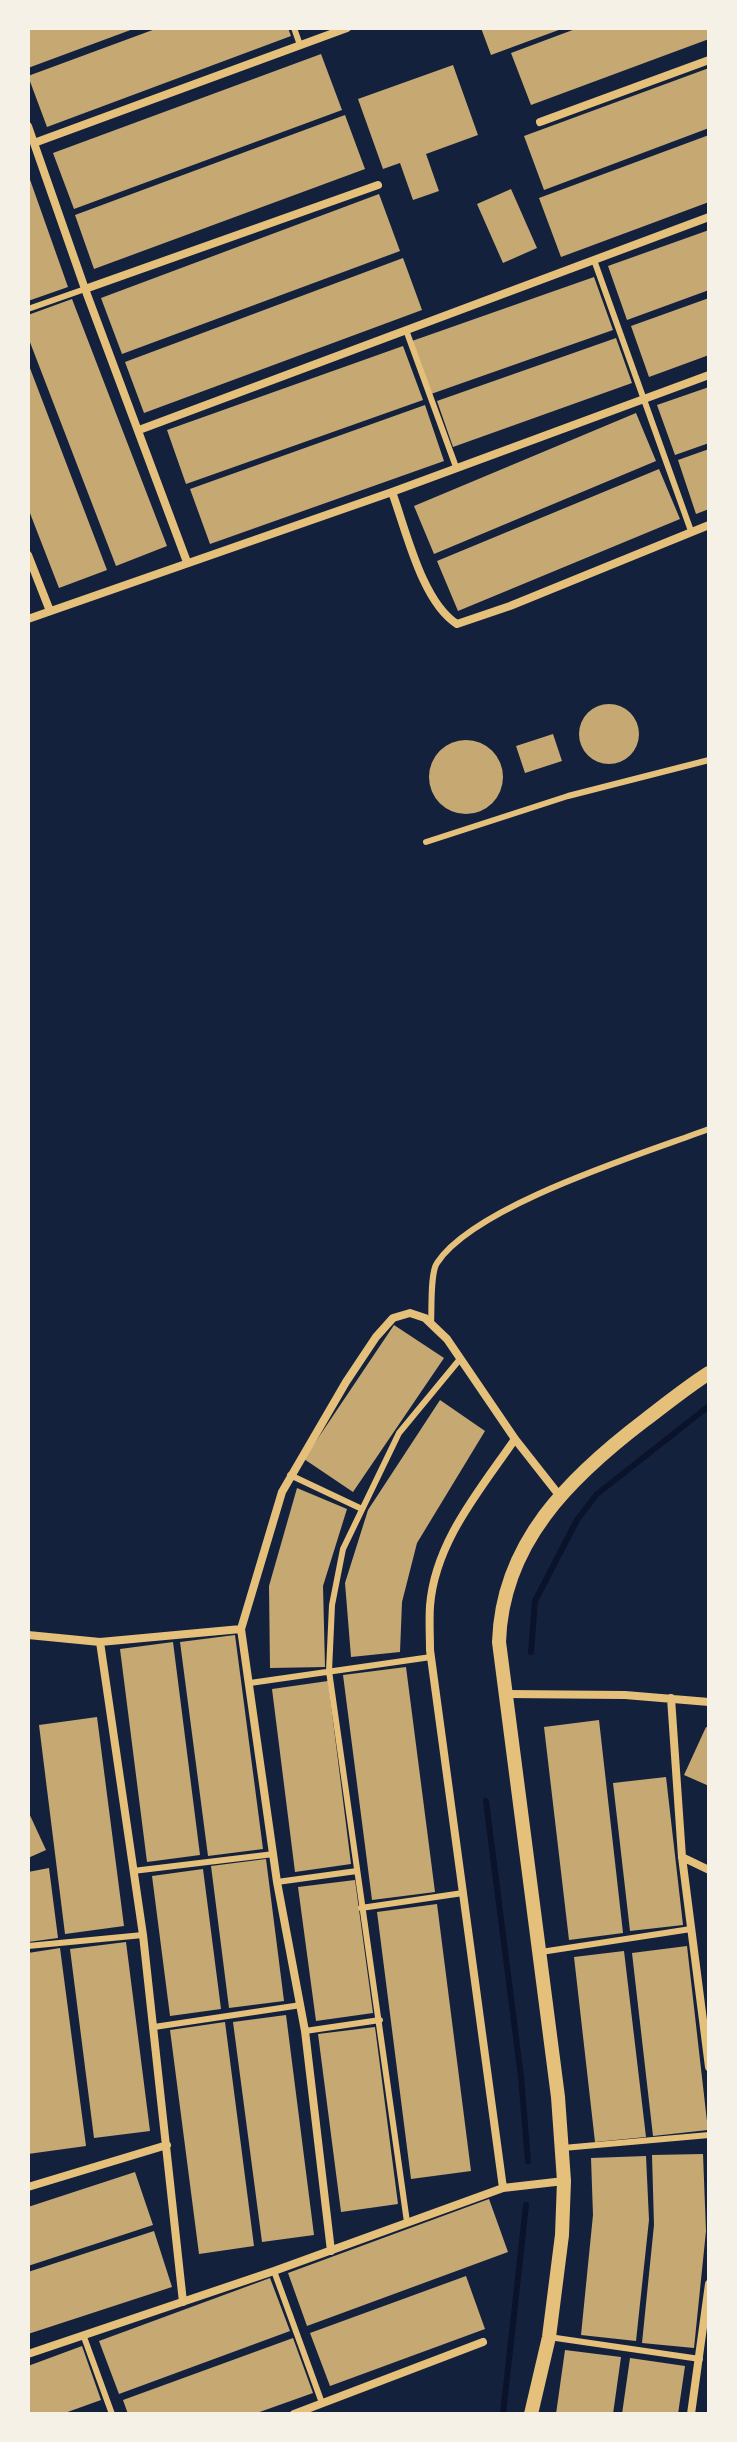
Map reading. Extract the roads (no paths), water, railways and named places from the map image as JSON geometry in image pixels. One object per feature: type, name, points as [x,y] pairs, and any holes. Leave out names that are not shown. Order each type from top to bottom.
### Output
[{"type":"street","points":[[34,143],[347,28]]},
{"type":"street","points":[[540,122],[709,60]]},
{"type":"street","points":[[28,126],[187,562]]},
{"type":"street","points":[[85,289],[378,185]]},
{"type":"street","points":[[139,430],[709,217]]},
{"type":"street","points":[[28,619],[392,492],[709,375]]},
{"type":"street","points":[[392,492],[429,591],[441,609],[457,624],[510,606],[709,525]]},
{"type":"street","points":[[28,555],[50,611]]},
{"type":"street","points":[[331,2251],[305,2031],[277,1882],[241,1629],[282,1492],[376,1337],[386,1324],[410,1313],[425,1318],[447,1339],[515,1439],[559,1495]]},
{"type":"street","points":[[531,2414],[549,2337],[562,2235],[563,2148],[499,1642],[500,1617],[507,1588],[528,1540],[559,1495],[622,1438],[709,1373]]},
{"type":"street","points":[[503,2188],[431,1657],[430,1604],[442,1554],[462,1516],[515,1439]]},
{"type":"street","points":[[28,1635],[100,1642],[241,1629]]},
{"type":"street","points":[[100,1642],[143,1935],[183,2302]]},
{"type":"street","points":[[507,1694],[586,1694],[709,1702]]},
{"type":"street","points":[[671,1698],[682,1857],[709,2067]]},
{"type":"street","points":[[682,1857],[709,1870]]},
{"type":"street","points":[[28,2187],[167,2145]]},
{"type":"street","points":[[28,2354],[274,2271],[503,2188],[564,2181]]},
{"type":"street","points":[[691,2414],[709,2284]]},
{"type":"street","points":[[294,2414],[483,2342]]},
{"type":"lane","points":[[294,28],[300,45]]},
{"type":"lane","points":[[594,260],[691,531]]},
{"type":"lane","points":[[28,309],[85,289]]},
{"type":"lane","points":[[406,330],[456,467]]},
{"type":"lane","points":[[426,842],[568,796],[709,760]]},
{"type":"lane","points":[[431,1323],[434,1266],[458,1239],[528,1199],[709,1129]]},
{"type":"lane","points":[[407,2222],[329,1671],[332,1605],[343,1549],[399,1433],[460,1359]]},
{"type":"lane","points":[[290,1475],[362,1509]]},
{"type":"lane","points":[[250,1683],[431,1657]]},
{"type":"lane","points":[[133,1871],[274,1854]]},
{"type":"lane","points":[[277,1882],[357,1871]]},
{"type":"lane","points":[[361,1908],[463,1893]]},
{"type":"lane","points":[[538,1953],[691,1929]]},
{"type":"lane","points":[[28,1946],[143,1935]]},
{"type":"lane","points":[[154,2027],[301,2005]]},
{"type":"lane","points":[[305,2031],[380,2020]]},
{"type":"lane","points":[[563,2148],[709,2135]]},
{"type":"lane","points":[[274,2271],[322,2403]]},
{"type":"lane","points":[[84,2337],[112,2414]]},
{"type":"lane","points":[[549,2337],[700,2359]]},
{"type":"waterway","points":[[531,1652],[535,1601],[577,1520],[597,1494],[709,1406]]},
{"type":"waterway","points":[[486,1801],[521,2077],[528,2161]]},
{"type":"waterway","points":[[503,2414],[526,2205]]}]
